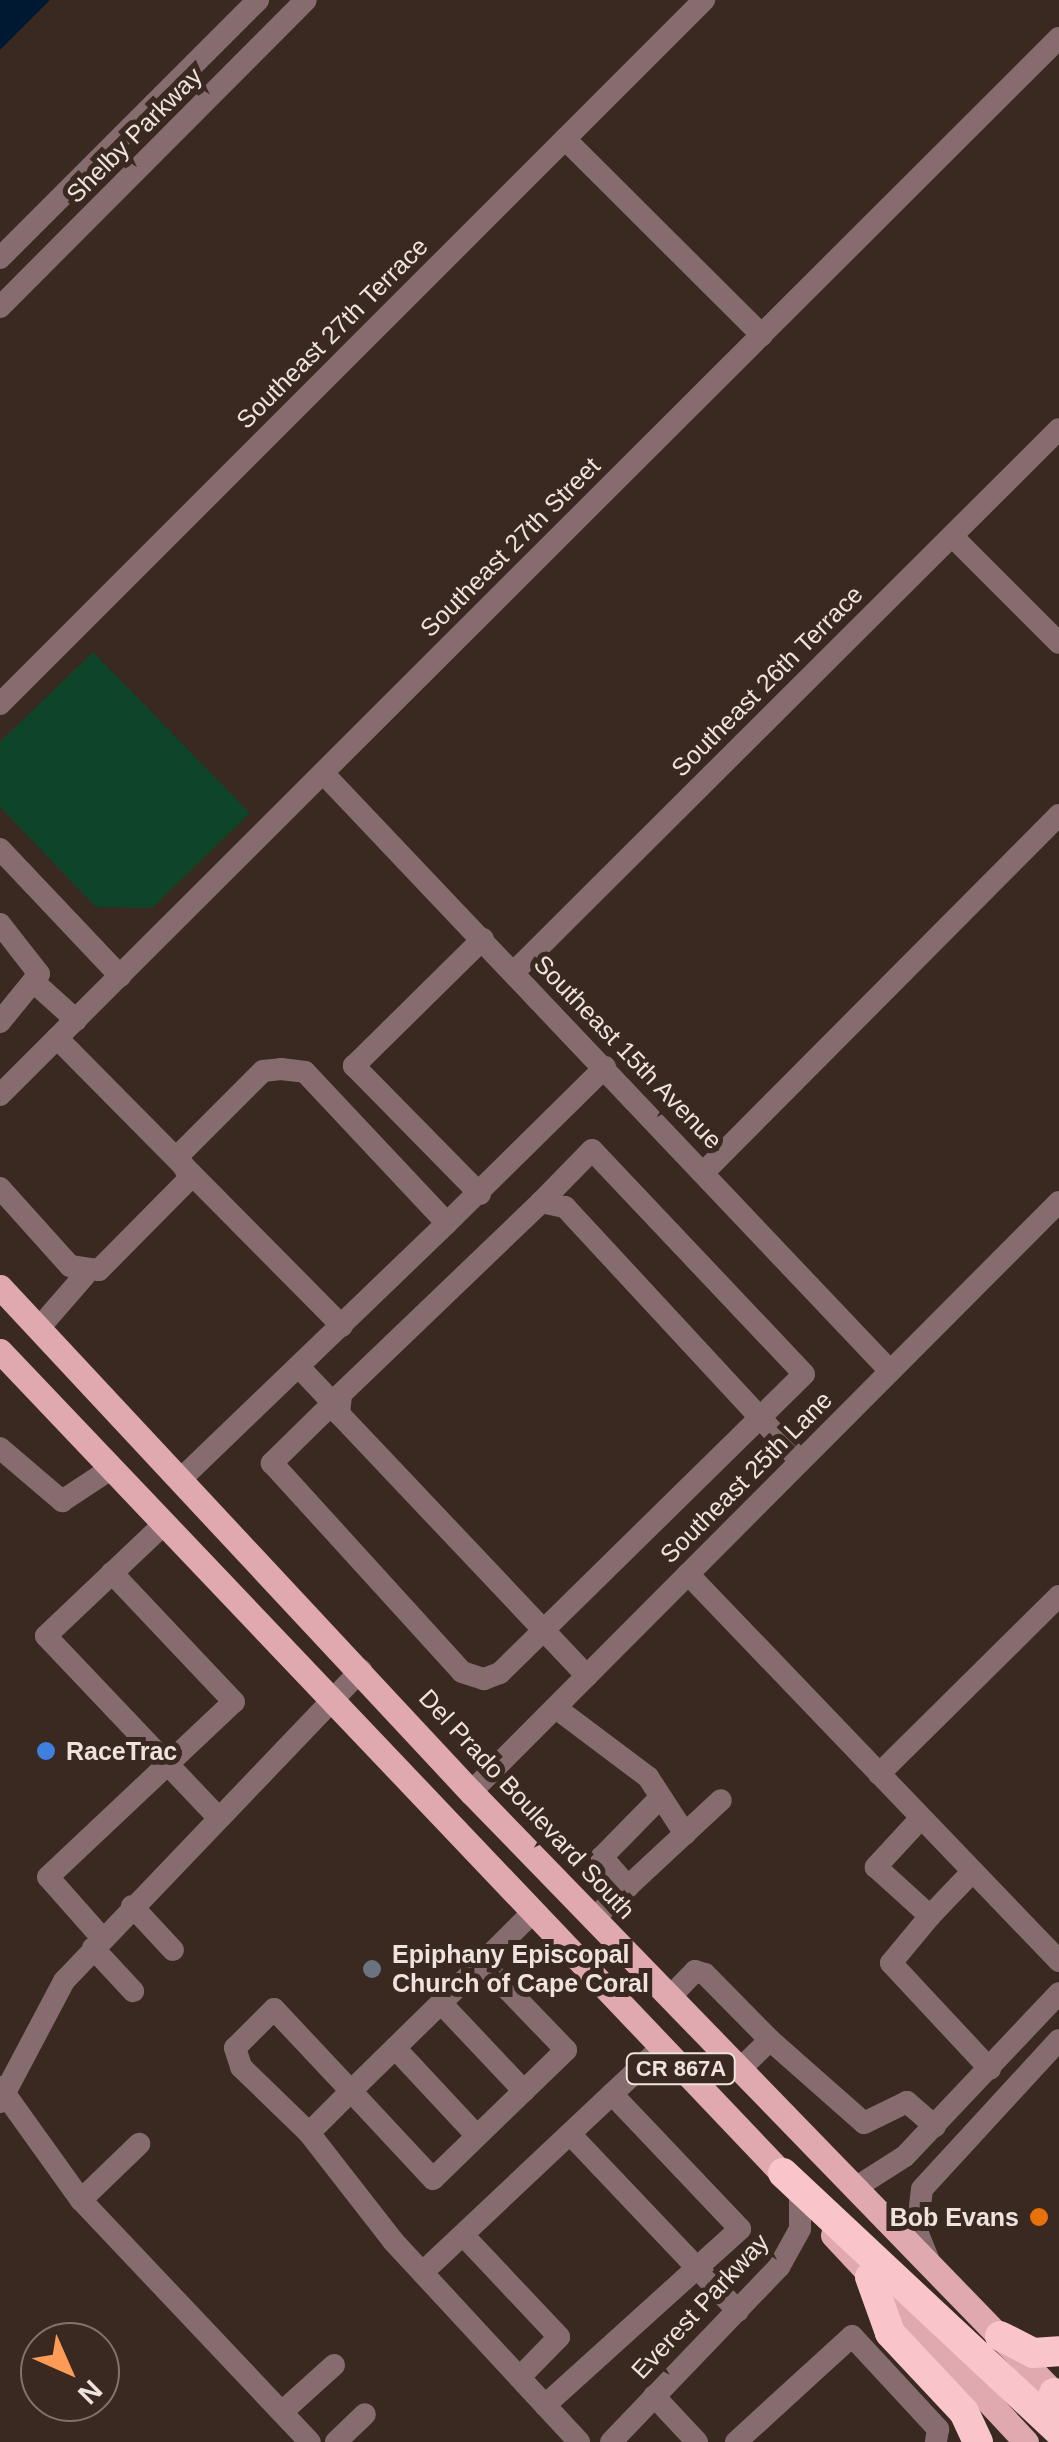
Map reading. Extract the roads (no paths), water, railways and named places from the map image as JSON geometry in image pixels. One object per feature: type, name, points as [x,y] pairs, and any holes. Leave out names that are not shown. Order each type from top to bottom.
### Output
[{"type":"highway","points":[[792,2183],[1059,2431]]},
{"type":"highway","points":[[870,2278],[890,2333],[964,2412],[978,2442]]},
{"type":"highway","points":[[1000,2336],[1033,2352],[1059,2351]]},
{"type":"main road","name":"Del Prado Boulevard South","points":[[0,1287],[471,1792],[929,2261],[1057,2400]]},
{"type":"main road","name":"CR 867A","points":[[0,1351],[792,2183],[870,2278],[1026,2442]]},
{"type":"street","name":"Shelby Parkway","points":[[0,258],[258,0]]},
{"type":"street","name":"Shelby Parkway","points":[[0,308],[306,0]]},
{"type":"street","name":"Southeast 27th Terrace","points":[[0,704],[704,0]]},
{"type":"street","name":"Southeast 27th Street","points":[[0,1096],[1059,38]]},
{"type":"street","points":[[565,139],[762,335]]},
{"type":"street","name":"Southeast 26th Terrace","points":[[514,972],[1059,429]]},
{"type":"street","points":[[952,536],[1059,643]]},
{"type":"street","name":"Southeast 15th Avenue","points":[[323,773],[890,1371]]},
{"type":"street","points":[[704,1172],[1059,816]]},
{"type":"street","points":[[0,849],[120,976]]},
{"type":"street","points":[[0,924],[38,964],[36,984],[0,1022]]},
{"type":"street","points":[[480,1194],[354,1066],[483,939]]},
{"type":"street","points":[[36,984],[76,1020]]},
{"type":"street","points":[[57,1038],[190,1178],[342,1326]]},
{"type":"street","points":[[182,1478],[480,1194],[604,1067]]},
{"type":"street","points":[[190,1178],[178,1156],[262,1071],[305,1072],[448,1223]]},
{"type":"street","points":[[592,1150],[804,1374],[500,1673],[484,1680],[462,1672],[272,1463],[541,1202],[592,1150]]},
{"type":"street","points":[[39,1328],[85,1274],[190,1178]]},
{"type":"street","points":[[0,1188],[85,1274]]},
{"type":"street","points":[[541,1202],[566,1206],[800,1462]]},
{"type":"street","name":"Southeast 25th Lane","points":[[471,1792],[1059,1202]]},
{"type":"street","points":[[299,1367],[587,1676]]},
{"type":"street","points":[[0,1448],[62,1501],[112,1468]]},
{"type":"street","points":[[165,1523],[46,1636],[217,1816]]},
{"type":"street","points":[[112,1574],[234,1702],[48,1877],[133,1991]]},
{"type":"street","points":[[688,1574],[1059,1962]]},
{"type":"street","points":[[878,1774],[1059,1596]]},
{"type":"street","points":[[310,2442],[81,2200],[2,2093],[64,1981],[217,1816],[361,1670]]},
{"type":"street","points":[[556,1708],[648,1776],[656,1802],[685,1834]]},
{"type":"street","points":[[594,1918],[721,1800]]},
{"type":"street","points":[[628,1886],[602,1858],[656,1802]]},
{"type":"street","points":[[921,1818],[876,1866],[930,1916]]},
{"type":"street","points":[[972,1872],[890,1963],[990,2069]]},
{"type":"street","points":[[132,1906],[173,1950]]},
{"type":"street","points":[[310,2132],[532,1914]]},
{"type":"street","points":[[482,1963],[566,2050],[433,2178],[274,2009],[234,2048],[241,2067],[310,2132],[423,2272],[579,2442]]},
{"type":"street","points":[[670,1997],[696,1971],[705,1974],[770,2040],[864,2123],[906,2102],[935,2126]]},
{"type":"street","points":[[855,2188],[888,2172],[1059,1993]]},
{"type":"street","points":[[441,2003],[524,2090]]},
{"type":"street","points":[[739,2070],[770,2040]]},
{"type":"street","points":[[929,2261],[918,2230],[922,2189],[1059,2040]]},
{"type":"street","points":[[395,2048],[477,2136]]},
{"type":"street","points":[[423,2272],[660,2048]]},
{"type":"street","points":[[545,2405],[740,2229],[612,2094]]},
{"type":"street","points":[[570,2134],[738,2311]]},
{"type":"street","points":[[81,2200],[138,2144]]},
{"type":"street","name":"Everest Parkway","points":[[611,2442],[738,2311],[792,2248],[792,2183]]},
{"type":"street","points":[[462,2235],[559,2337],[520,2377]]},
{"type":"street","points":[[736,2442],[852,2336],[938,2430],[936,2442]]},
{"type":"street","points":[[282,2412],[334,2365]]},
{"type":"street","points":[[654,2396],[697,2442]]},
{"type":"street","points":[[336,2442],[365,2414]]},
{"type":"water","points":[[0,0],[50,0],[0,50]]},
{"type":"place","name":"RaceTrac","points":[[46,1751]]},
{"type":"place","name":"Epiphany Episcopal Church of Cape Coral","points":[[372,1969]]},
{"type":"place","name":"Bob Evans","points":[[1039,2217]]}]
